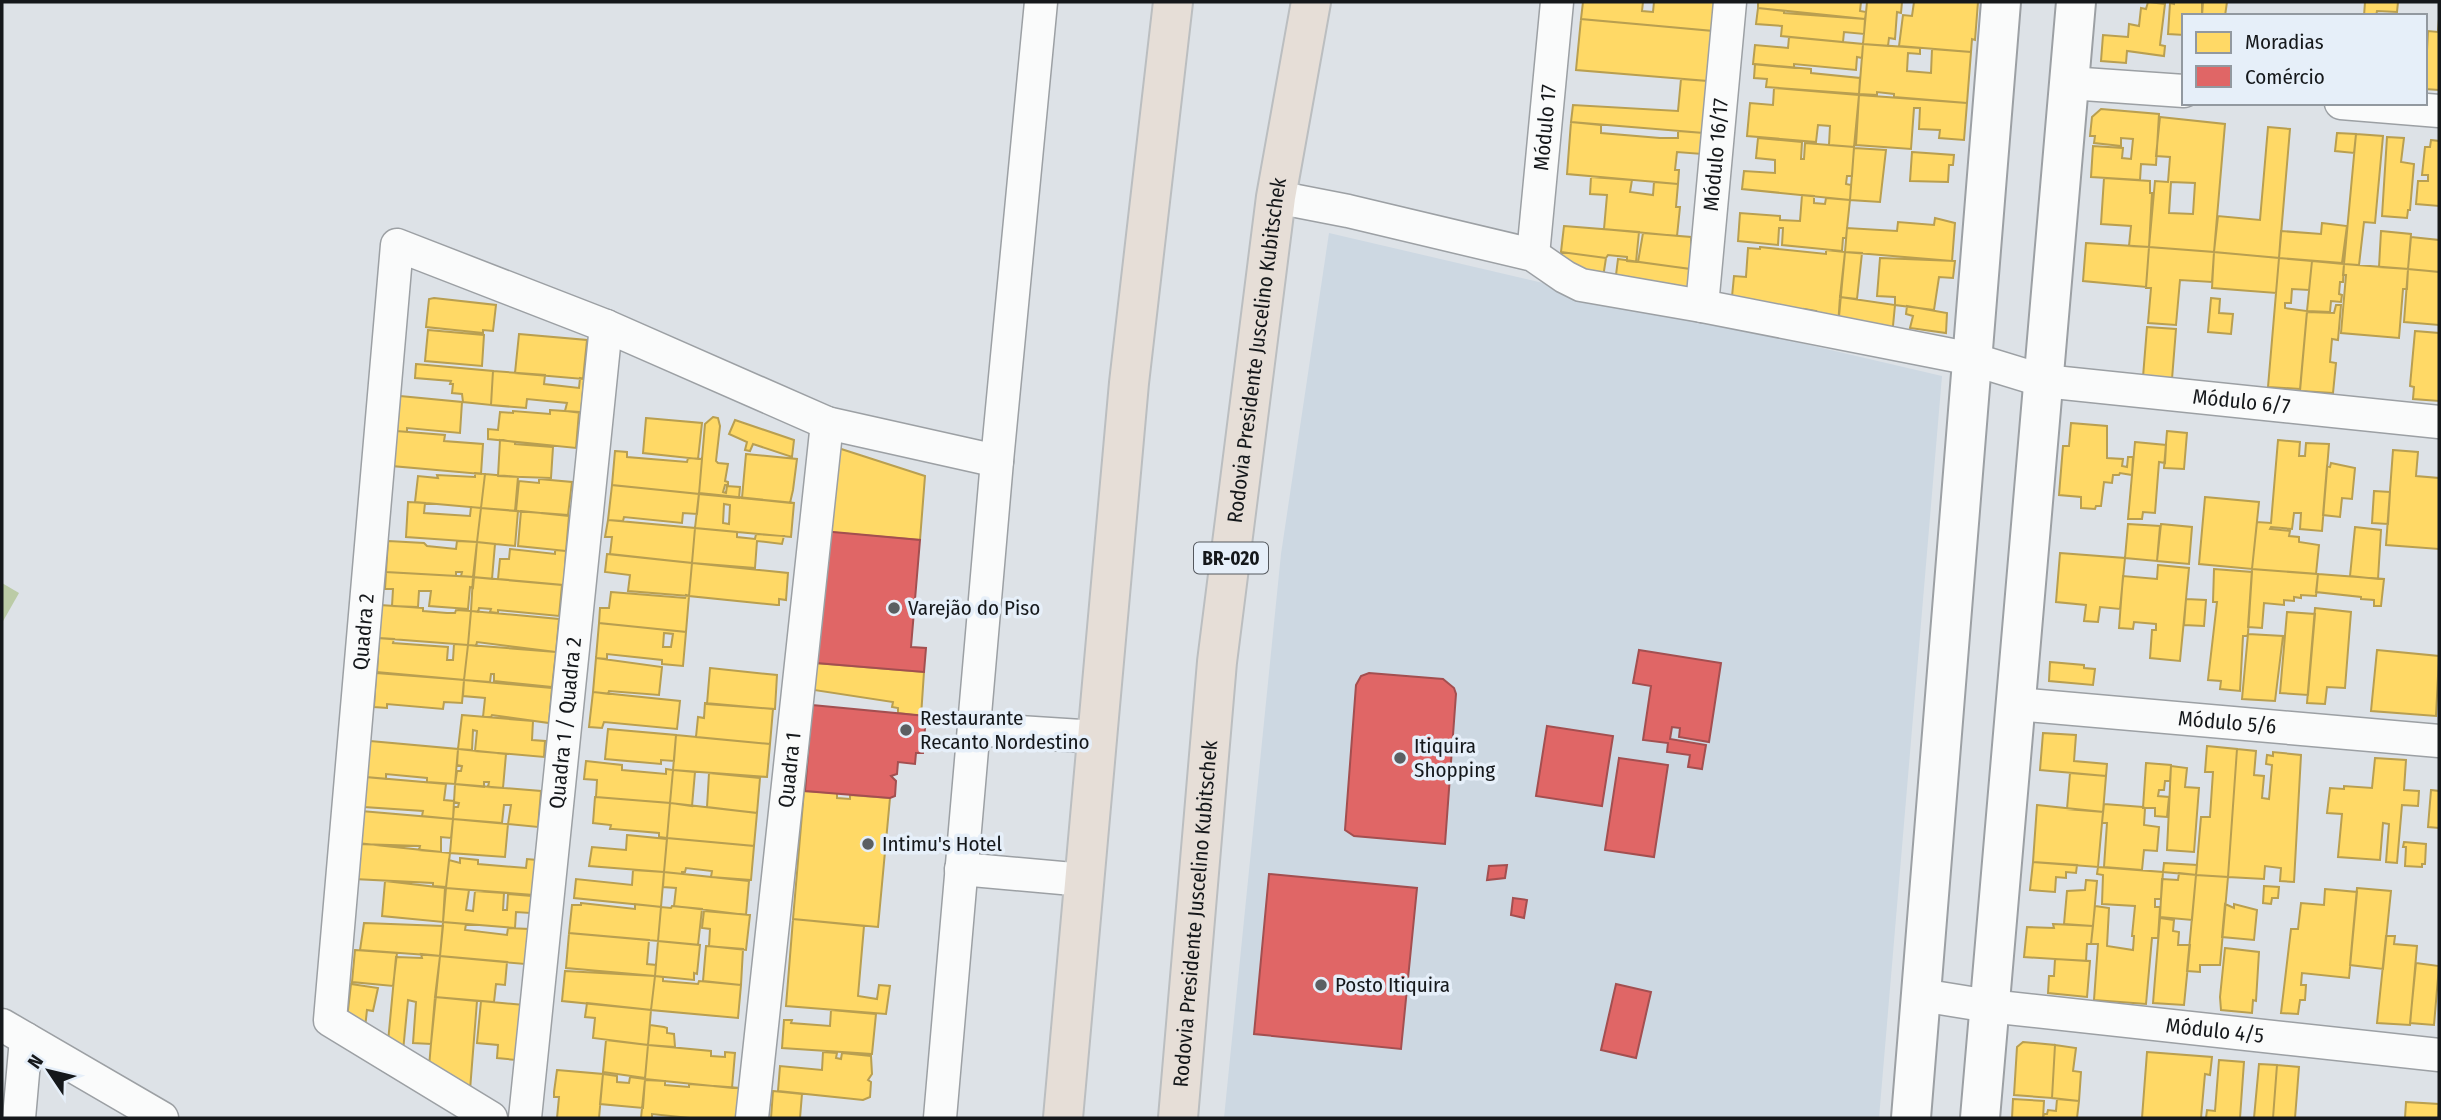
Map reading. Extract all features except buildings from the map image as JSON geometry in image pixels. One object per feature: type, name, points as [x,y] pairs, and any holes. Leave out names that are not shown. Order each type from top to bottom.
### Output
[{"type":"highway","points":[[1063,1118],[1129,383],[1173,2]]},
{"type":"highway","name":"Rodovia Presidente Juscelino Kubitschek","points":[[1178,1118],[1217,662],[1276,197],[1311,2]]},
{"type":"street","points":[[940,1118],[997,461],[1041,2]]},
{"type":"street","name":"Módulo 17","points":[[1533,255],[1557,2]]},
{"type":"street","name":"Módulo 16/17","points":[[1702,306],[1730,2]]},
{"type":"street","points":[[1911,1118],[2001,2]]},
{"type":"street","points":[[1980,1118],[2076,2]]},
{"type":"street","points":[[2069,83],[2182,91]]},
{"type":"street","points":[[2366,105],[2439,111]]},
{"type":"street","points":[[1276,197],[1348,211],[1533,255]]},
{"type":"street","name":"Quadra 2","points":[[491,1118],[330,1020],[397,245],[606,326]]},
{"type":"street","name":"Módulo 6/7","points":[[1533,255],[1564,277],[1581,285],[1972,359],[2044,381],[2439,422]]},
{"type":"street","points":[[606,326],[827,423],[997,461]]},
{"type":"street","name":"Quadra 1 / Quadra 2","points":[[525,1118],[606,326]]},
{"type":"street","name":"Quadra 1","points":[[752,1118],[827,423]]},
{"type":"street","name":"Módulo 5/6","points":[[2016,704],[2439,741]]},
{"type":"street","points":[[974,729],[1097,737]]},
{"type":"street","points":[[961,869],[1084,880]]},
{"type":"street","name":"Módulo 4/5","points":[[1921,995],[1989,1006],[2439,1055]]},
{"type":"street","points":[[14,1032],[19,1118]]},
{"type":"street","points":[[14,1032],[162,1118]]},
{"type":"shaded area","points":[[1329,233],[1942,376],[1879,1118],[1224,1118],[1281,554]]},
{"type":"green space","points":[[2,583],[19,593],[2,623]]},
{"type":"place","name":"Varejão do Piso","points":[[894,608]]},
{"type":"place","name":"Restaurante Recanto Nordestino","points":[[906,730]]},
{"type":"place","name":"Itiquira Shopping","points":[[1400,758]]},
{"type":"place","name":"Intimu's Hotel","points":[[868,844]]},
{"type":"place","name":"Posto Itiquira","points":[[1321,985]]}]
